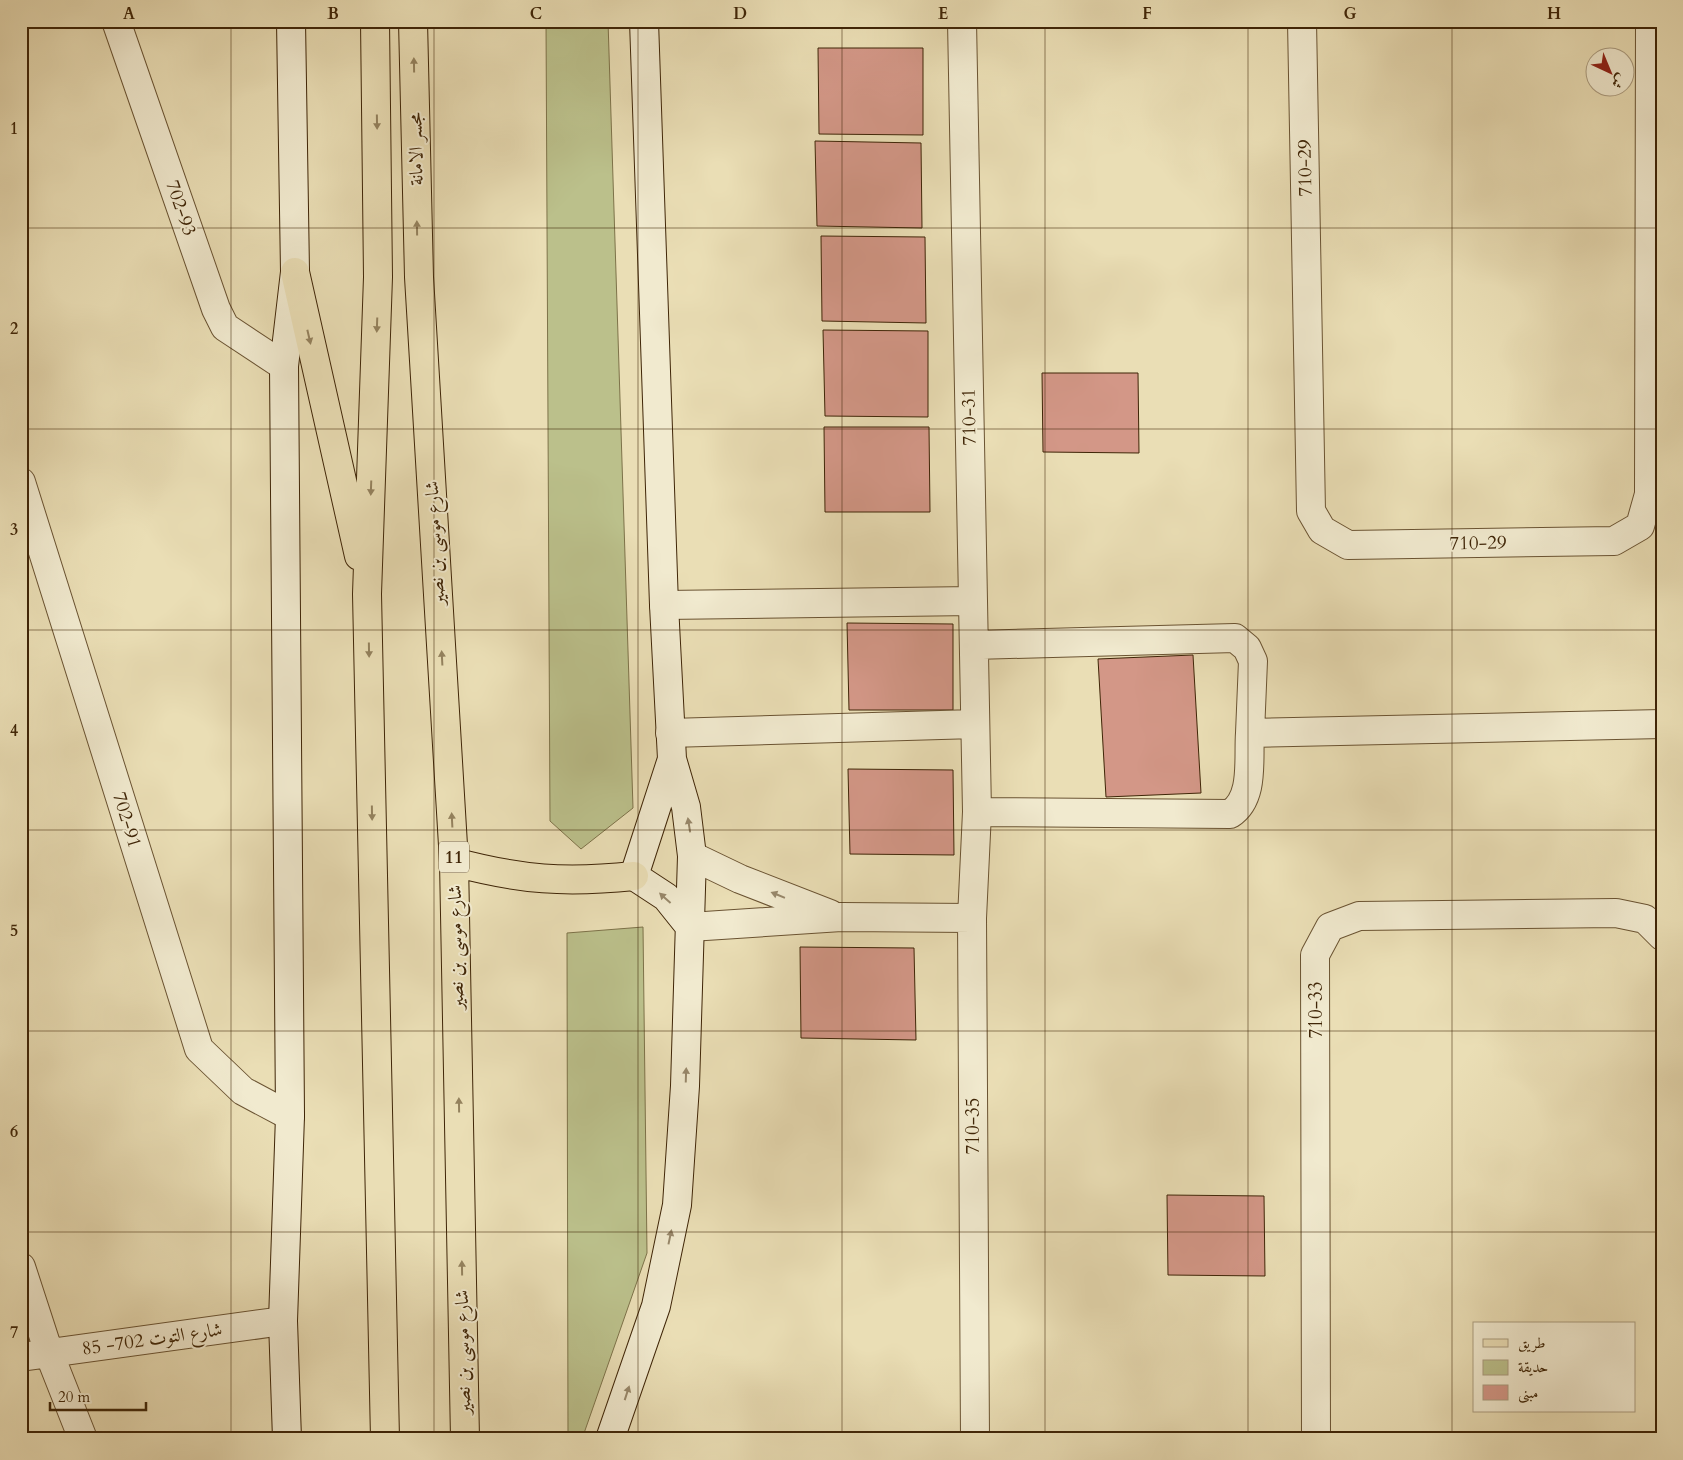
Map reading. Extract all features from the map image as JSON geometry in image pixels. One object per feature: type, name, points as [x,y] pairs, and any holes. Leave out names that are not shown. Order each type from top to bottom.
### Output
[{"type":"main road","name":"مجسر الامانة","points":[[367,594],[378,277],[375,21]]},
{"type":"main road","name":"مجسر الامانة","points":[[413,21],[418,277]]},
{"type":"main road","points":[[294,272],[367,594],[385,1439]]},
{"type":"main road","name":"شارع موسى بن نصير","points":[[418,277],[454,862],[465,1439]]},
{"type":"main road","points":[[454,862],[498,874],[543,880],[589,881],[634,876]]},
{"type":"street","name":"702-93","points":[[116,21],[216,309],[225,327],[284,366]]},
{"type":"street","points":[[287,1439],[283,1321],[290,1116],[284,366],[294,272],[291,21]]},
{"type":"street","points":[[610,1439],[656,1306],[677,1205],[685,1086],[692,856],[686,807],[671,746],[664,605],[644,21]]},
{"type":"street","name":"710-31","points":[[962,21],[976,812]]},
{"type":"street","name":"710-29","points":[[1302,21],[1312,511],[1322,530],[1348,545],[1614,541],[1640,526],[1649,494],[1650,21]]},
{"type":"street","name":"702-91","points":[[21,482],[199,1050],[243,1092],[290,1116]]},
{"type":"street","points":[[664,605],[973,601]]},
{"type":"street","points":[[974,645],[1235,638],[1247,648],[1253,661],[1246,796],[1240,808],[1230,814],[976,812]]},
{"type":"street","points":[[671,746],[975,724]]},
{"type":"street","points":[[1250,733],[1662,724]]},
{"type":"street","points":[[671,746],[634,876],[666,897],[690,927]]},
{"type":"street","name":"710-35","points":[[975,1439],[972,918],[976,812]]},
{"type":"street","points":[[692,856],[740,880],[841,917]]},
{"type":"street","name":"710-33","points":[[1316,1439],[1315,955],[1330,927],[1359,916],[1616,913],[1645,919],[1662,936]]},
{"type":"street","points":[[690,927],[841,917],[972,918]]},
{"type":"street","points":[[21,1267],[49,1353],[83,1439]]},
{"type":"street","name":"شارع التوت 702- 85","points":[[21,1357],[283,1321]]},
{"type":"green space","points":[[546,21],[608,21],[633,808],[581,849],[550,821]]},
{"type":"green space","points":[[643,927],[647,1253],[582,1439],[568,1439],[567,933]]},
{"type":"building","points":[[818,48],[923,48],[923,135],[819,134]]},
{"type":"building","points":[[815,141],[921,143],[922,228],[817,226]]},
{"type":"building","points":[[821,236],[925,237],[926,323],[822,321]]},
{"type":"building","points":[[823,330],[928,331],[928,417],[825,416]]},
{"type":"building","points":[[1042,373],[1138,373],[1139,453],[1043,452]]},
{"type":"building","points":[[824,427],[929,427],[930,512],[825,512]]},
{"type":"building","points":[[847,623],[953,624],[953,710],[849,710]]},
{"type":"building","points":[[1193,655],[1201,793],[1106,797],[1098,659]]},
{"type":"building","points":[[848,769],[953,770],[954,855],[850,854]]},
{"type":"building","points":[[800,947],[914,948],[916,1040],[801,1038]]},
{"type":"building","points":[[1167,1195],[1264,1196],[1265,1276],[1168,1275]]}]
